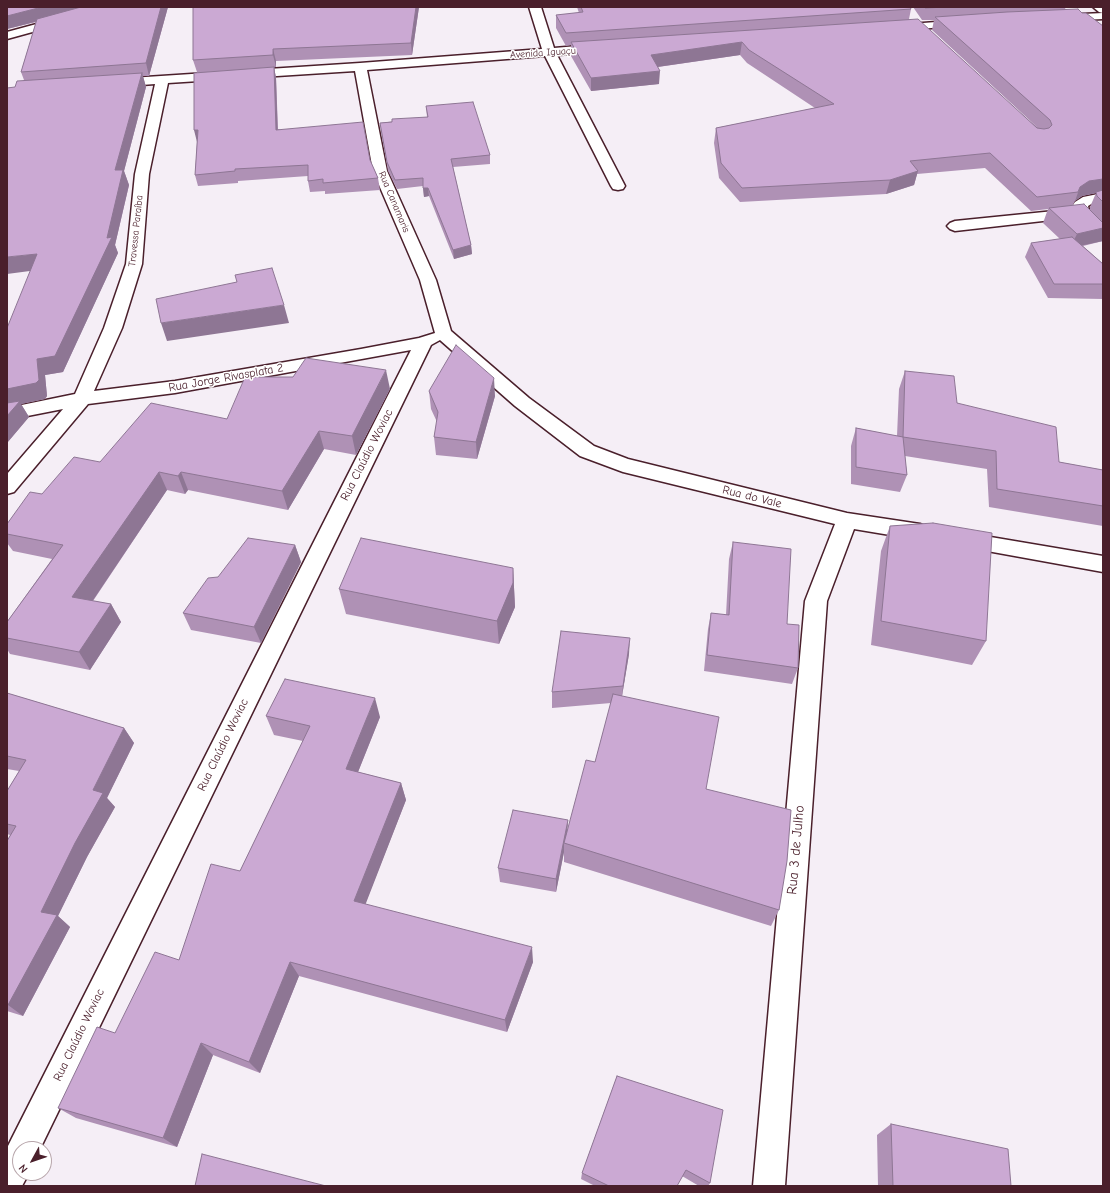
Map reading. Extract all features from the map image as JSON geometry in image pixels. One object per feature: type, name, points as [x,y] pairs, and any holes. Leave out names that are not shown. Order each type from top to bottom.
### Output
[{"type":"street","points":[[7,36],[112,7]]},
{"type":"street","points":[[535,7],[549,52],[618,186]]},
{"type":"street","points":[[1099,7],[1103,10]]},
{"type":"street","points":[[1049,18],[1103,16]]},
{"type":"street","points":[[888,29],[916,22],[972,22]]},
{"type":"street","points":[[916,22],[931,38]]},
{"type":"street","name":"Avenida Iguaçu","points":[[100,84],[360,67],[612,48]]},
{"type":"street","name":"Rua Canamaris","points":[[360,67],[380,171],[428,280],[434,337]]},
{"type":"street","name":"Travessa Paraíba","points":[[7,487],[82,399],[113,328],[134,264],[142,174],[162,80]]},
{"type":"street","points":[[955,226],[1081,209],[1088,200],[1103,197]]},
{"type":"street","points":[[1081,209],[1103,234]]},
{"type":"street","name":"Rua Jorge Rivasplata 2","points":[[7,414],[82,399],[174,387],[434,337]]},
{"type":"street","name":"Rua do Vale","points":[[434,337],[528,407],[556,430],[587,451],[623,465],[847,520],[1103,564]]},
{"type":"street","name":"Rua Claúdio Woviac","points":[[27,1141],[434,337]]},
{"type":"street","name":"Rua 3 de Julho","points":[[768,1186],[816,601],[847,520]]},
{"type":"street","points":[[7,1182],[12,1172]]},
{"type":"building","points":[[7,7],[42,7],[7,16]]},
{"type":"building","points":[[81,7],[161,7],[146,63],[21,72],[37,19]]},
{"type":"building","points":[[193,7],[416,7],[411,43],[273,49],[273,55],[193,60]]},
{"type":"building","points":[[581,7],[910,7],[911,9],[566,33],[556,15],[583,12]]},
{"type":"building","points":[[924,7],[947,7],[925,8]]},
{"type":"building","points":[[1078,9],[1103,26],[1103,179],[1089,181],[1080,187],[1078,192],[1037,197],[990,153],[910,161],[918,171],[890,180],[742,188],[721,163],[716,128],[834,104],[749,50],[742,42],[651,55],[660,71],[591,78],[571,42],[918,19],[1037,128],[1044,129],[1049,128],[1052,125],[1050,120],[935,17]]},
{"type":"building","points":[[274,67],[276,130],[363,122],[370,160],[378,178],[323,183],[323,179],[308,181],[308,165],[235,169],[235,171],[195,175],[198,130],[194,130],[194,73]]},
{"type":"building","points":[[142,73],[115,170],[123,170],[107,238],[112,237],[55,356],[37,359],[39,380],[36,383],[7,389],[7,328],[37,254],[7,257],[7,88],[15,87],[17,81]]},
{"type":"building","points":[[473,102],[490,155],[451,159],[471,245],[453,250],[428,188],[423,188],[423,178],[395,180],[387,162],[380,123],[392,122],[392,119],[428,117],[426,106]]},
{"type":"building","points":[[1103,190],[1103,202],[1097,196],[1096,192]]},
{"type":"building","points":[[1084,204],[1103,223],[1103,228],[1077,234],[1049,208]]},
{"type":"building","points":[[1072,237],[1103,264],[1103,284],[1054,284],[1031,243]]},
{"type":"building","points":[[272,268],[284,305],[161,323],[156,299],[237,282],[235,275]]},
{"type":"building","points":[[456,345],[494,378],[476,442],[434,437],[438,412],[429,391]]},
{"type":"building","points":[[306,358],[386,370],[352,436],[319,431],[282,491],[181,472],[178,476],[159,472],[72,597],[111,604],[79,652],[7,638],[7,622],[63,545],[7,534],[7,524],[30,492],[42,494],[74,457],[100,462],[151,403],[227,419],[245,377],[293,377]]},
{"type":"building","points":[[905,371],[954,376],[957,403],[1056,427],[1059,462],[1103,470],[1103,506],[997,489],[996,451],[903,437]]},
{"type":"building","points":[[20,401],[7,416],[7,403]]},
{"type":"building","points":[[856,428],[903,437],[907,475],[856,467]]},
{"type":"building","points":[[933,523],[992,533],[986,641],[881,621],[890,526]]},
{"type":"building","points":[[248,538],[295,545],[254,627],[183,613],[208,578],[218,577]]},
{"type":"building","points":[[361,538],[513,568],[513,583],[497,621],[339,589]]},
{"type":"building","points":[[733,542],[791,549],[787,624],[799,625],[798,668],[707,655],[711,613],[729,615]]},
{"type":"building","points":[[561,631],[630,638],[623,686],[552,692]]},
{"type":"building","points":[[285,679],[375,698],[346,769],[401,783],[354,901],[532,947],[505,1020],[290,962],[249,1062],[201,1043],[163,1138],[58,1108],[97,1027],[115,1033],[155,952],[179,960],[211,864],[240,871],[310,726],[266,716]]},
{"type":"building","points":[[7,693],[124,728],[93,790],[103,793],[75,843],[41,912],[57,915],[8,1005],[7,841],[16,826],[7,824],[7,791],[26,760],[7,756]]},
{"type":"building","points":[[613,694],[719,717],[706,789],[791,810],[787,861],[779,910],[564,843],[586,760],[595,762]]},
{"type":"building","points":[[513,810],[568,820],[556,879],[498,868]]},
{"type":"building","points":[[617,1076],[723,1110],[710,1183],[686,1170],[677,1186],[609,1186],[582,1173]]},
{"type":"building","points":[[891,1124],[1008,1149],[1011,1186],[893,1186]]},
{"type":"building","points":[[202,1154],[326,1186],[195,1186]]}]
